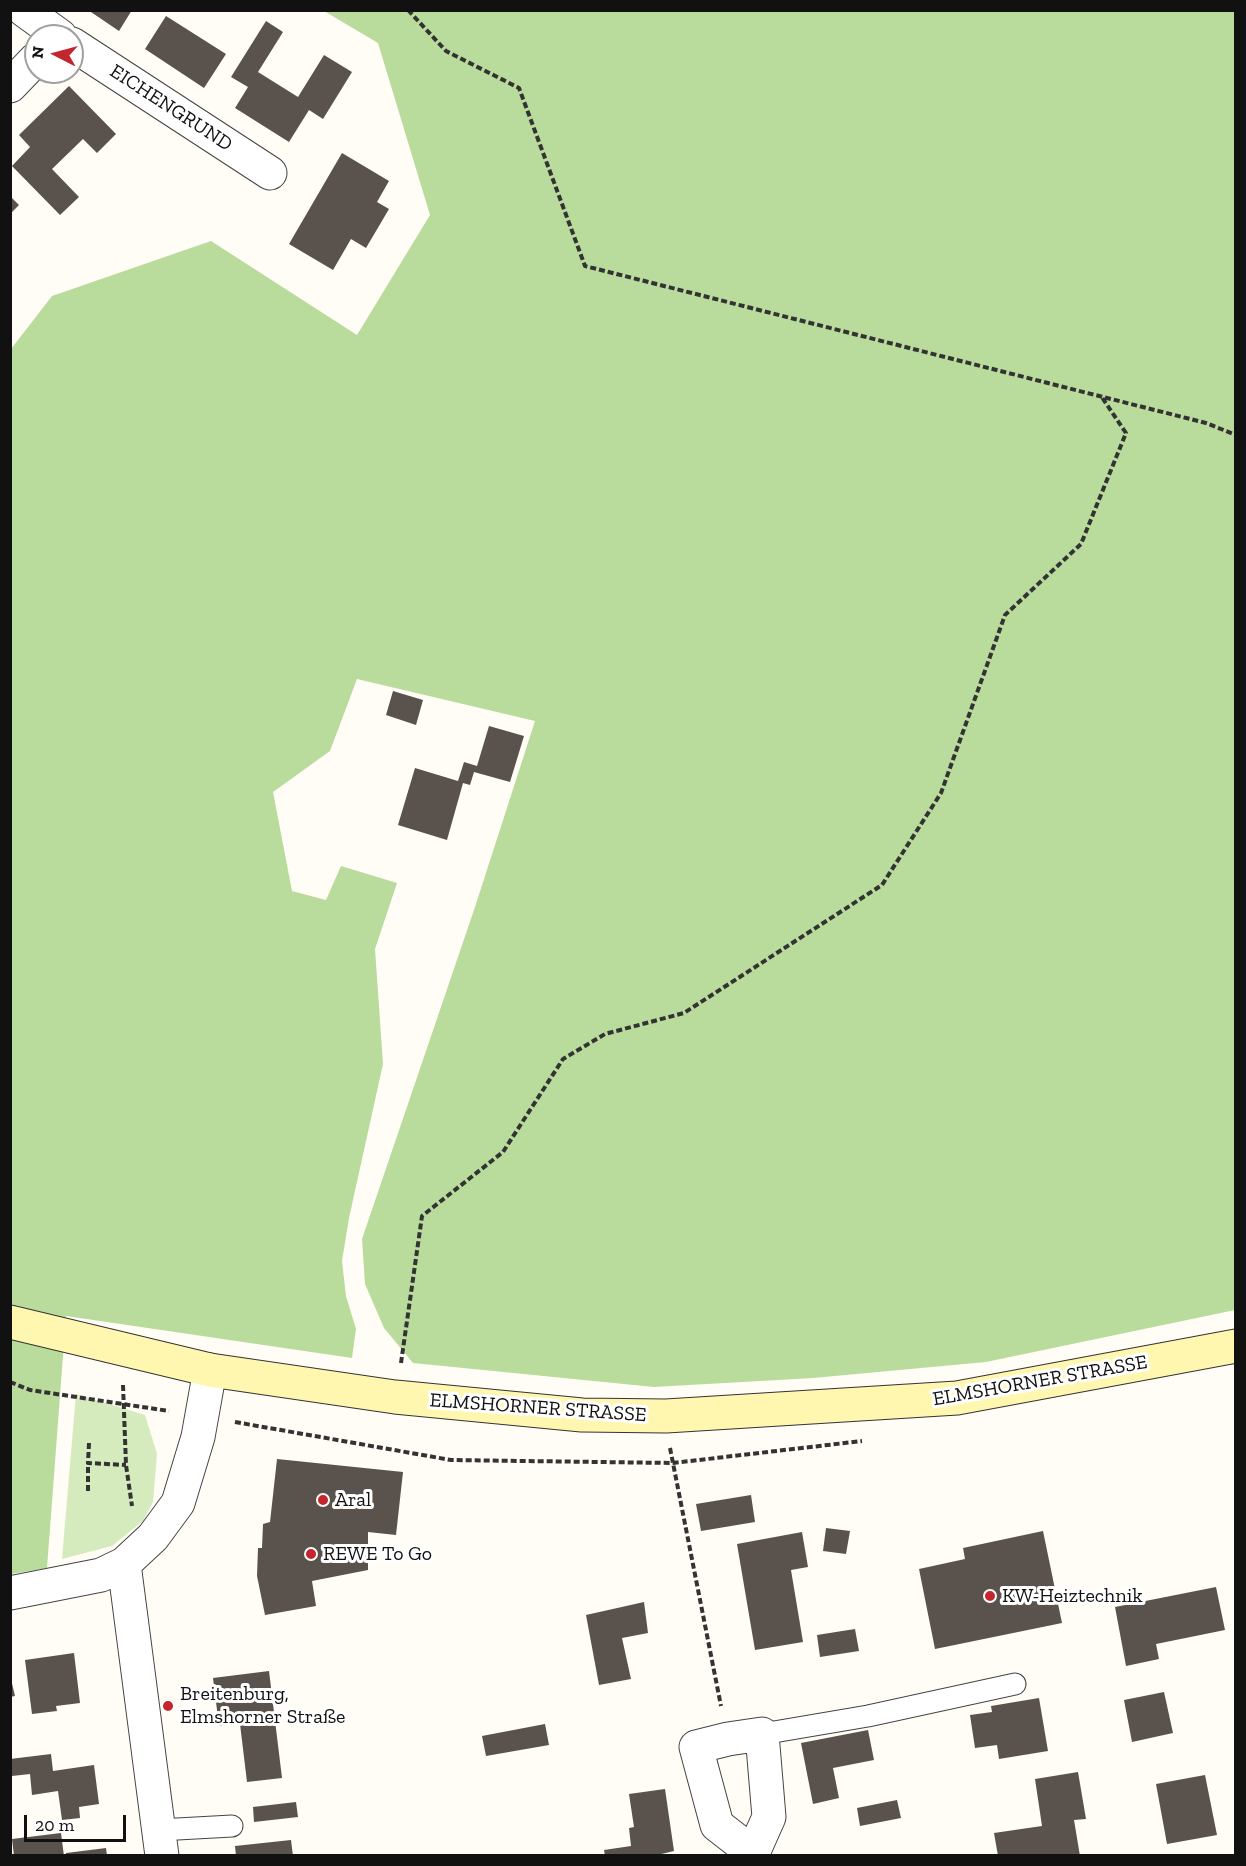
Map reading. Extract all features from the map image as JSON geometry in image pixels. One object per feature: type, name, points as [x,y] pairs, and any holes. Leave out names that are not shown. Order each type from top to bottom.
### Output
[{"type":"main road","name":"ELMSHORNER STRASSE","points":[[10,1322],[210,1370],[395,1397],[582,1415],[666,1416],[957,1398],[1236,1346]]},
{"type":"street","name":"EICHENGRUND","points":[[24,10],[43,24]]},
{"type":"street","name":"EICHENGRUND","points":[[84,52],[270,173]]},
{"type":"street","points":[[10,86],[24,71]]},
{"type":"street","points":[[10,1593],[101,1575],[132,1557],[159,1529],[178,1503],[198,1437],[210,1370]]},
{"type":"street","points":[[132,1557],[161,1843]]},
{"type":"street","points":[[762,1734],[769,1817],[753,1854],[717,1825],[696,1747],[728,1739],[762,1734]]},
{"type":"lane","points":[[762,1734],[868,1716],[1015,1684]]},
{"type":"lane","points":[[161,1843],[232,1826]]},
{"type":"path","points":[[408,10],[446,51],[519,88],[585,266],[1206,423],[1236,435]]},
{"type":"path","points":[[395,1397],[422,1216],[503,1152],[563,1059],[605,1034],[684,1013],[882,885],[941,793],[1005,615],[1081,544],[1126,433],[1101,396]]},
{"type":"path","points":[[122,1350],[132,1557]]},
{"type":"path","points":[[666,1416],[677,1488],[728,1739]]},
{"type":"path","points":[[88,1491],[89,1443]]},
{"type":"path","points":[[88,1463],[126,1465]]},
{"type":"green space","points":[[324,11],[1235,11],[1235,1310],[986,1362],[813,1378],[654,1387],[413,1363],[384,1328],[365,1284],[362,1239],[475,907],[535,721],[357,679],[330,751],[273,792],[292,891],[326,900],[341,866],[397,883],[375,949],[383,1064],[349,1218],[342,1261],[346,1296],[356,1329],[352,1358],[66,1316],[47,1568],[11,1574],[11,349],[52,296],[211,241],[357,335],[430,215],[378,43]]},
{"type":"green space","points":[[76,1394],[145,1415],[157,1454],[153,1502],[143,1521],[112,1546],[62,1559]]},
{"type":"building","points":[[88,10],[132,10],[119,31]]},
{"type":"building","points":[[166,16],[226,54],[204,88],[145,49]]},
{"type":"building","points":[[266,21],[283,32],[258,72],[298,97],[324,55],[352,72],[323,119],[309,110],[289,142],[235,108],[248,87],[231,77]]},
{"type":"building","points":[[69,86],[116,134],[97,153],[83,139],[52,169],[79,197],[60,215],[12,166],[30,147],[19,135]]},
{"type":"building","points":[[342,153],[389,181],[377,202],[389,209],[366,248],[351,239],[333,270],[289,244]]},
{"type":"building","points":[[10,196],[19,205],[10,214]]},
{"type":"building","points":[[393,691],[423,700],[416,725],[386,715]]},
{"type":"building","points":[[489,726],[524,736],[510,782],[474,772],[470,785],[463,783],[447,840],[398,825],[415,768],[458,781],[464,762],[477,766]]},
{"type":"building","points":[[277,1459],[403,1472],[396,1535],[368,1532],[368,1570],[312,1581],[316,1606],[265,1615],[257,1576],[258,1548],[262,1548],[263,1524],[270,1522]]},
{"type":"building","points":[[751,1495],[755,1522],[701,1531],[696,1504]]},
{"type":"building","points":[[826,1528],[850,1531],[846,1554],[823,1551]]},
{"type":"building","name":"KW-Heiztechnik","points":[[1043,1531],[1062,1623],[935,1649],[919,1569],[965,1559],[963,1548]]},
{"type":"building","points":[[802,1532],[808,1567],[791,1570],[803,1642],[755,1650],[737,1544]]},
{"type":"building","points":[[1216,1587],[1225,1630],[1156,1644],[1159,1659],[1126,1666],[1115,1607]]},
{"type":"building","points":[[644,1602],[648,1633],[622,1638],[631,1679],[599,1685],[586,1615]]},
{"type":"building","points":[[855,1629],[859,1651],[820,1657],[817,1635]]},
{"type":"building","points":[[74,1653],[80,1703],[56,1706],[57,1711],[32,1714],[25,1660]]},
{"type":"building","points":[[269,1671],[282,1778],[247,1782],[240,1724],[219,1726],[213,1678]]},
{"type":"building","points":[[10,1675],[15,1696],[10,1697]]},
{"type":"building","points":[[1164,1692],[1173,1733],[1132,1742],[1124,1700]]},
{"type":"building","points":[[1039,1698],[1048,1751],[999,1759],[997,1745],[975,1748],[970,1715],[992,1712],[991,1706]]},
{"type":"building","points":[[545,1724],[549,1745],[486,1756],[482,1736]]},
{"type":"building","points":[[868,1730],[874,1760],[833,1768],[839,1798],[813,1804],[801,1743]]},
{"type":"building","points":[[51,1754],[53,1771],[94,1765],[99,1804],[79,1807],[80,1818],[62,1820],[58,1791],[32,1795],[30,1774],[12,1776],[10,1759]]},
{"type":"building","points":[[1078,1772],[1086,1819],[1074,1820],[1080,1856],[998,1856],[994,1833],[1042,1826],[1035,1779]]},
{"type":"building","points":[[1205,1775],[1217,1835],[1167,1844],[1156,1784]]},
{"type":"building","points":[[665,1789],[674,1851],[653,1856],[605,1856],[604,1850],[631,1846],[629,1828],[634,1827],[629,1794]]},
{"type":"building","points":[[897,1800],[901,1818],[860,1826],[857,1808]]},
{"type":"building","points":[[296,1802],[298,1817],[254,1822],[253,1807]]},
{"type":"building","points":[[61,1833],[64,1856],[14,1856],[12,1839]]},
{"type":"building","points":[[291,1840],[293,1856],[236,1856],[235,1846]]},
{"type":"building","points":[[106,1848],[107,1856],[66,1856],[66,1853]]},
{"type":"place","name":"Aral","points":[[323,1500]]},
{"type":"place","name":"REWE To Go","points":[[311,1554]]},
{"type":"place","name":"KW-Heiztechnik","points":[[990,1596]]},
{"type":"place","name":"Breitenburg, Elmshorner Straße","points":[[168,1706]]}]
